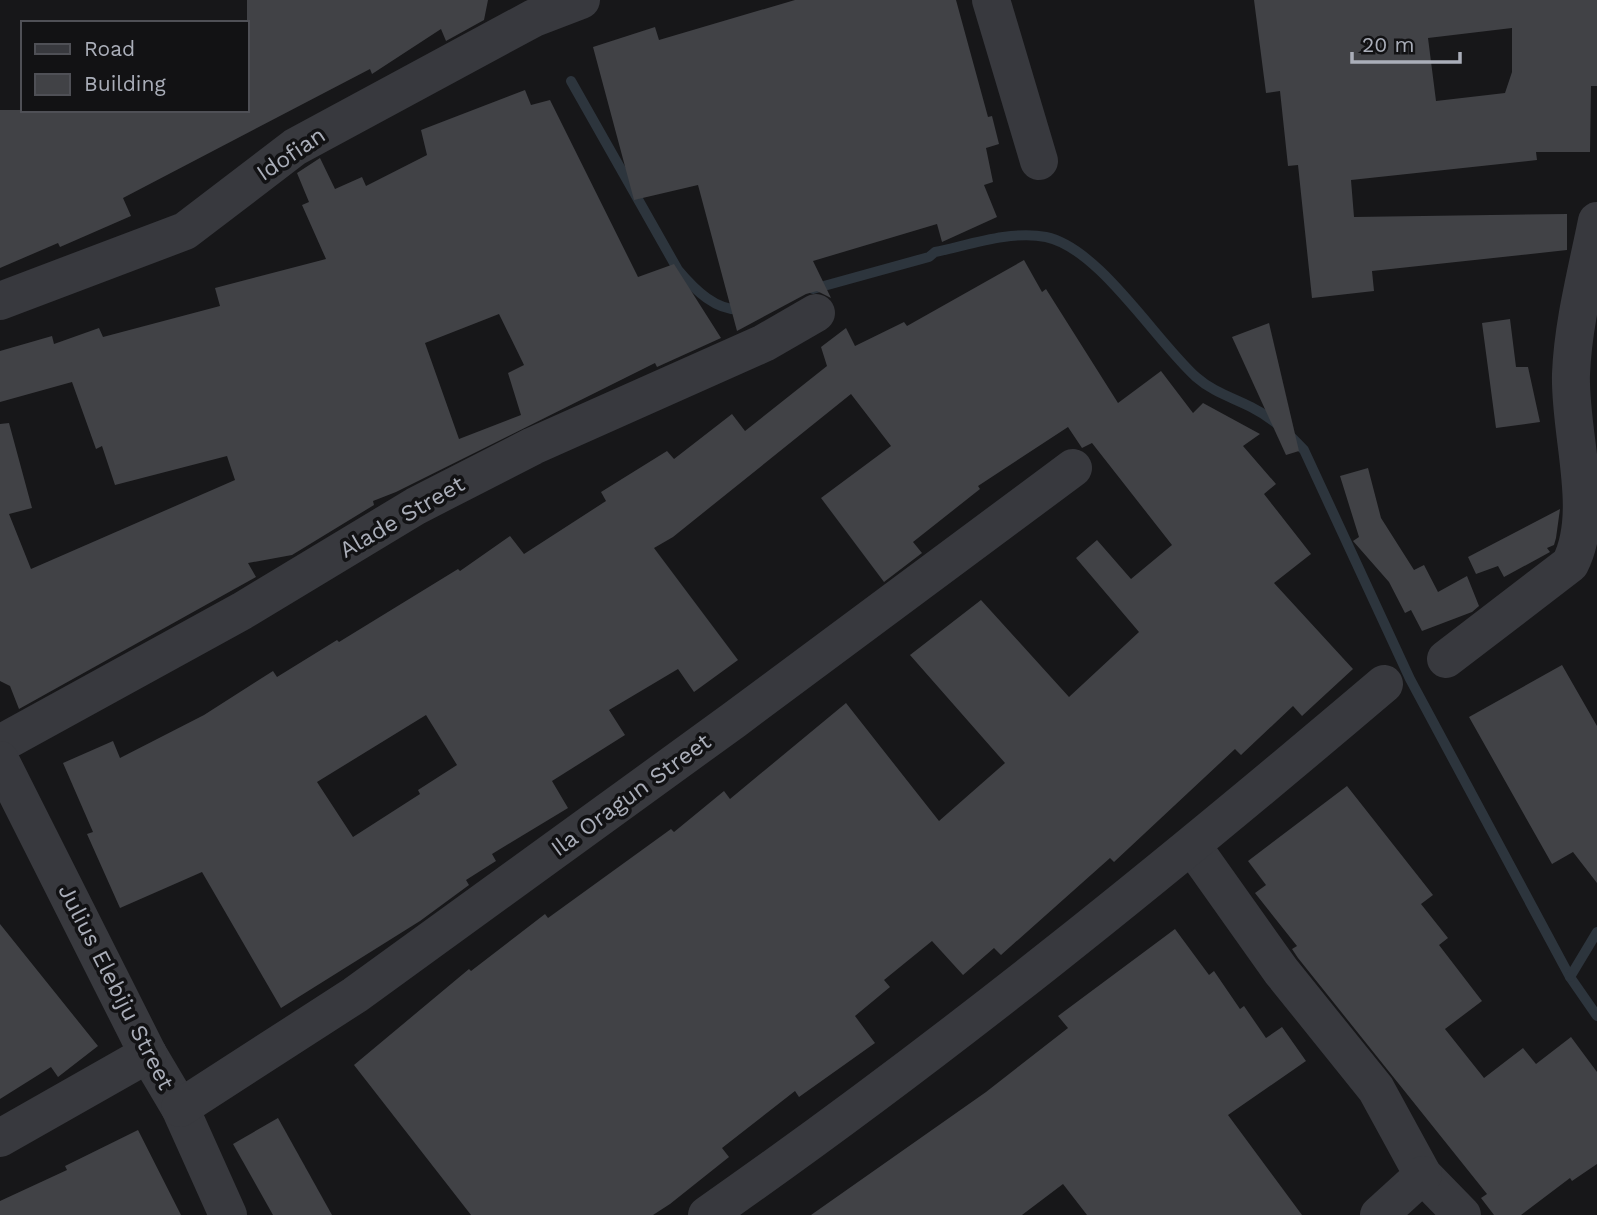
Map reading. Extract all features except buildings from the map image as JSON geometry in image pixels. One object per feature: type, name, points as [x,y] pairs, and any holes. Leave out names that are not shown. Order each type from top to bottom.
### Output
[{"type":"street","name":"Idofian","points":[[0,301],[185,231],[295,147],[534,18],[581,0]]},
{"type":"street","points":[[991,0],[1039,161]]},
{"type":"street","points":[[1446,659],[1570,564],[1580,548],[1585,523],[1571,378],[1573,346],[1597,221]]},
{"type":"street","name":"Alade Street","points":[[0,744],[242,611],[416,506],[533,446],[764,343],[816,313]]},
{"type":"street","name":"Ila Oragun Street","points":[[180,1108],[355,995],[734,720],[1073,468]]},
{"type":"street","points":[[706,1215],[964,1028],[1193,847],[1384,684]]},
{"type":"street","name":"Julius Elebiju Street","points":[[0,760],[148,1054],[180,1108],[228,1215]]},
{"type":"street","points":[[1193,847],[1280,971],[1376,1089],[1423,1175],[1462,1215]]},
{"type":"street","points":[[0,1138],[148,1054]]},
{"type":"street","points":[[1379,1215],[1423,1175]]},
{"type":"waterway","points":[[571,81],[678,270],[691,285],[715,303],[744,309]]},
{"type":"waterway","points":[[813,289],[976,242],[1019,235],[1046,237],[1066,245],[1106,276],[1180,361],[1202,382],[1259,411],[1286,432],[1304,450],[1410,679],[1570,977],[1597,1016]]},
{"type":"waterway","points":[[1570,977],[1597,932]]}]
